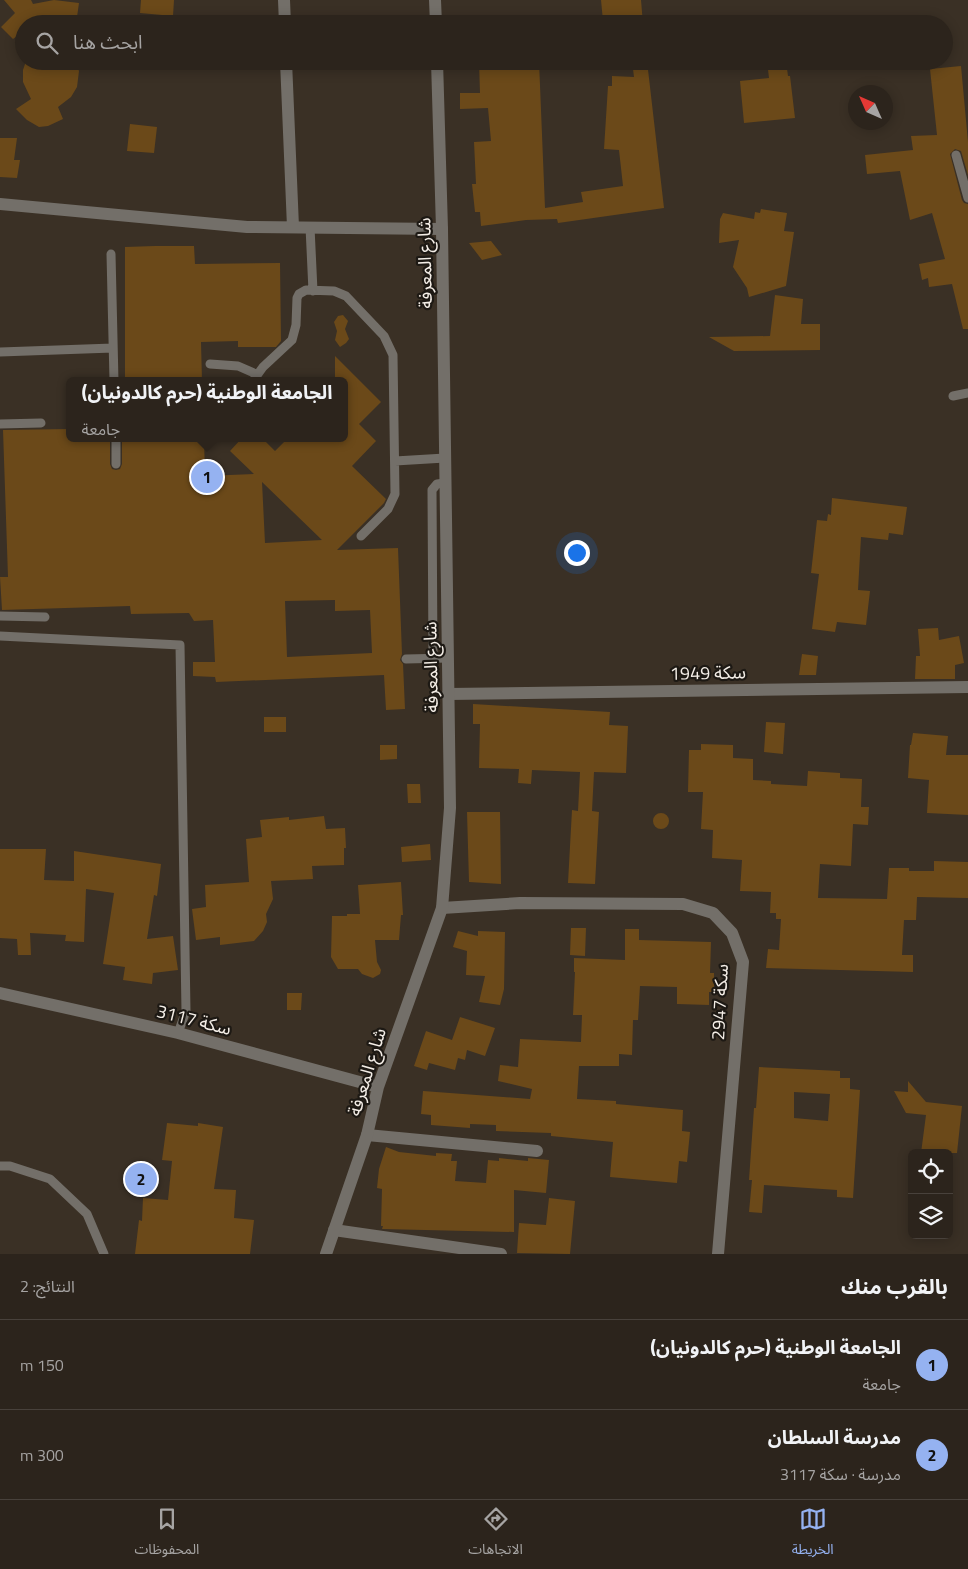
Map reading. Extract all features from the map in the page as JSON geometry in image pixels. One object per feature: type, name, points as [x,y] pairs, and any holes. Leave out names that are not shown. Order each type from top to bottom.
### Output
[{"type":"street","points":[[284,0],[285,15]]},
{"type":"street","points":[[435,0],[436,15]]},
{"type":"street","points":[[286,70],[294,228]]},
{"type":"street","name":"شارع المعرفة","points":[[326,1254],[366,1135],[378,1087],[442,908],[450,808],[442,228],[437,70]]},
{"type":"street","points":[[0,204],[247,227],[442,228]]},
{"type":"street","name":"سكة 1949","points":[[448,694],[968,687]]},
{"type":"street","name":"سكة 2947","points":[[442,908],[520,903],[683,904],[714,913],[732,933],[742,962],[718,1254]]},
{"type":"street","name":"سكة 3117","points":[[0,994],[178,1033],[378,1087]]},
{"type":"street","points":[[366,1135],[537,1151]]},
{"type":"street","points":[[334,1230],[501,1254]]},
{"type":"lane","points":[[956,155],[968,198]]},
{"type":"lane","points":[[310,227],[313,291]]},
{"type":"lane","points":[[111,254],[114,377]]},
{"type":"lane","points":[[256,377],[292,340],[296,325],[297,298],[302,292],[334,291],[346,296],[388,342],[393,354],[395,488],[393,500],[388,509],[361,536]]},
{"type":"lane","points":[[0,352],[114,348]]},
{"type":"lane","points":[[210,364],[238,366],[254,377]]},
{"type":"lane","points":[[953,396],[968,393]]},
{"type":"lane","points":[[0,424],[41,423]]},
{"type":"lane","points":[[116,442],[116,464]]},
{"type":"lane","points":[[395,461],[445,458]]},
{"type":"lane","points":[[433,658],[432,490],[438,484],[445,483]]},
{"type":"lane","points":[[0,616],[45,618]]},
{"type":"lane","points":[[0,636],[180,645],[186,1011],[178,1033]]},
{"type":"lane","points":[[406,659],[448,658]]},
{"type":"lane","points":[[0,1166],[10,1166],[50,1179],[87,1214],[104,1254]]},
{"type":"building","points":[[4,0],[31,0],[33,4],[54,0],[79,3],[77,15],[15,15],[15,38],[13,39],[1,27],[15,13]]},
{"type":"building","points":[[141,0],[174,0],[173,15],[140,13]]},
{"type":"building","points":[[601,0],[641,0],[642,15],[602,15]]},
{"type":"building","points":[[961,66],[968,142],[968,175],[961,151],[955,149],[950,154],[962,200],[968,204],[968,329],[963,329],[952,284],[929,287],[928,278],[922,280],[919,264],[945,259],[932,213],[910,220],[900,171],[867,174],[865,155],[913,150],[911,136],[937,135],[930,70],[953,70],[953,67]]},
{"type":"building","points":[[23,70],[79,71],[77,87],[71,97],[58,107],[63,119],[48,126],[39,127],[27,120],[16,109],[31,99],[23,82]]},
{"type":"building","points":[[479,70],[539,70],[545,208],[583,202],[581,192],[623,186],[619,150],[604,149],[608,86],[612,86],[612,76],[634,77],[633,70],[648,70],[664,208],[558,223],[557,219],[526,220],[481,226],[480,212],[475,212],[472,184],[476,184],[474,142],[491,141],[488,108],[460,109],[460,93],[480,93]]},
{"type":"building","points":[[768,70],[787,70],[788,76],[790,76],[795,118],[744,123],[740,81],[769,78]]},
{"type":"building","points":[[130,124],[157,127],[154,153],[127,151]]},
{"type":"building","points":[[0,138],[17,138],[14,160],[20,160],[17,178],[0,177]]},
{"type":"building","points":[[761,209],[787,213],[784,231],[794,232],[786,286],[749,297],[747,288],[733,267],[739,240],[719,243],[720,219],[723,213],[754,219],[755,212],[760,213]]},
{"type":"building","points":[[491,241],[502,255],[482,260],[469,243]]},
{"type":"building","points":[[194,246],[195,264],[280,263],[281,341],[276,347],[238,347],[238,341],[201,342],[202,377],[125,377],[125,247]]},
{"type":"building","points":[[775,295],[803,299],[801,324],[820,324],[820,350],[734,351],[709,337],[770,336]]},
{"type":"building","points":[[343,315],[348,321],[345,329],[349,339],[340,347],[335,340],[337,331],[334,322],[338,316]]},
{"type":"building","points":[[335,356],[381,402],[359,424],[376,441],[352,466],[386,499],[337,550],[398,548],[402,654],[400,660],[403,664],[405,709],[386,710],[384,675],[216,682],[215,677],[193,676],[193,662],[215,662],[213,620],[194,621],[189,613],[131,614],[130,606],[2,610],[0,577],[8,577],[3,430],[66,429],[66,442],[110,442],[110,464],[112,469],[116,470],[120,469],[122,464],[122,442],[204,442],[205,476],[254,474],[230,451],[238,442],[266,442],[275,451],[284,442],[348,442],[348,377],[335,377]],"holes":[[[262,482],[322,540],[265,543]],[[335,600],[335,611],[370,610],[372,653],[287,657],[285,601]]]},
{"type":"building","points":[[832,498],[907,507],[903,535],[889,533],[888,540],[861,537],[858,590],[870,591],[866,625],[837,622],[835,632],[812,629],[819,574],[811,573],[817,520],[827,521],[828,514],[831,515]]},
{"type":"building","points":[[938,628],[939,640],[959,636],[964,663],[955,665],[955,679],[915,679],[916,656],[920,656],[918,629]]},
{"type":"building","points":[[802,654],[818,656],[816,675],[799,675]]},
{"type":"building","points":[[473,704],[610,712],[609,725],[628,726],[626,773],[594,772],[592,811],[599,812],[595,884],[568,883],[572,810],[578,811],[580,772],[532,770],[531,784],[518,783],[519,769],[479,768],[480,724],[473,724]]},
{"type":"building","points":[[264,717],[286,717],[286,732],[264,732]]},
{"type":"building","points":[[766,722],[785,723],[783,754],[764,752]]},
{"type":"building","points":[[913,733],[948,736],[946,755],[968,755],[968,815],[927,813],[929,780],[908,778],[910,745]]},
{"type":"building","points":[[701,744],[733,745],[733,758],[753,759],[753,780],[771,781],[771,784],[807,786],[808,771],[840,773],[840,778],[862,779],[861,807],[869,807],[868,825],[853,824],[851,866],[820,864],[818,898],[887,899],[889,868],[909,868],[909,871],[934,871],[934,861],[968,862],[968,898],[917,897],[916,920],[904,920],[902,955],[913,955],[913,972],[766,968],[768,949],[779,950],[781,919],[776,919],[776,913],[770,913],[771,892],[740,891],[742,860],[712,858],[713,830],[701,829],[703,792],[688,792],[689,750],[701,750]]},
{"type":"building","points":[[380,745],[397,745],[397,759],[380,760]]},
{"type":"building","points":[[407,784],[420,784],[421,803],[408,803]]},
{"type":"building","points":[[467,812],[500,812],[501,884],[469,882]]},
{"type":"building","points":[[661,813],[667,815],[669,821],[667,827],[661,829],[655,827],[653,821],[655,815]]},
{"type":"building","points":[[324,816],[326,829],[345,828],[346,848],[344,848],[344,865],[312,866],[313,879],[271,881],[273,899],[266,914],[267,922],[263,931],[254,941],[220,945],[220,937],[196,940],[192,909],[206,907],[205,885],[249,882],[246,839],[262,837],[260,820],[289,817],[289,820]]},
{"type":"building","points":[[430,844],[431,860],[402,862],[401,847]]},
{"type":"building","points":[[0,849],[46,849],[44,880],[74,881],[74,851],[161,864],[157,896],[154,895],[147,939],[173,936],[178,970],[153,973],[152,984],[123,980],[125,967],[103,964],[114,893],[86,889],[84,942],[65,941],[66,935],[30,933],[31,955],[18,955],[17,939],[0,938]]},
{"type":"building","points":[[401,882],[403,915],[401,915],[399,940],[375,940],[377,962],[381,970],[380,974],[373,978],[362,974],[358,969],[338,969],[331,957],[332,916],[360,914],[358,885]]},
{"type":"building","points":[[571,928],[586,928],[585,956],[570,955]]},
{"type":"building","points":[[625,929],[639,929],[639,940],[711,942],[710,973],[714,973],[714,992],[709,992],[709,1005],[677,1004],[677,987],[640,986],[638,1020],[633,1020],[632,1055],[619,1054],[619,1066],[579,1066],[577,1099],[616,1101],[616,1104],[683,1110],[682,1131],[690,1132],[687,1162],[679,1161],[677,1183],[610,1177],[613,1142],[551,1136],[551,1133],[496,1131],[496,1125],[470,1124],[470,1128],[431,1125],[431,1115],[421,1114],[423,1091],[530,1099],[532,1089],[498,1081],[500,1065],[518,1067],[520,1039],[581,1042],[582,1015],[573,1015],[574,958],[625,960]]},
{"type":"building","points":[[458,931],[478,936],[478,931],[505,932],[504,989],[500,1005],[479,1002],[485,976],[466,975],[467,951],[453,947]]},
{"type":"building","points":[[287,993],[302,993],[301,1010],[287,1010]]},
{"type":"building","points":[[460,1017],[495,1028],[485,1056],[467,1050],[465,1060],[458,1058],[455,1070],[429,1063],[427,1070],[414,1066],[426,1031],[452,1040]]},
{"type":"building","points":[[759,1067],[840,1071],[840,1078],[850,1078],[850,1089],[860,1090],[853,1198],[837,1197],[837,1190],[764,1185],[762,1213],[749,1212],[752,1180],[749,1180],[754,1108],[756,1108]],"holes":[[[794,1092],[830,1094],[828,1121],[794,1118]]]},
{"type":"building","points":[[908,1081],[926,1102],[962,1106],[957,1153],[953,1153],[953,1149],[922,1149],[926,1115],[906,1113],[894,1091],[908,1092]]},
{"type":"building","points":[[167,1123],[198,1126],[198,1123],[223,1127],[214,1189],[236,1190],[234,1218],[254,1220],[250,1254],[135,1254],[139,1220],[142,1221],[143,1198],[168,1200],[172,1161],[162,1160]]},
{"type":"building","points":[[386,1147],[399,1152],[436,1156],[436,1153],[452,1154],[451,1161],[457,1161],[455,1181],[486,1183],[488,1160],[499,1161],[499,1158],[528,1161],[528,1158],[549,1160],[546,1193],[514,1190],[514,1232],[382,1229],[382,1189],[377,1188],[379,1169]]},
{"type":"building","points":[[549,1198],[575,1201],[570,1254],[517,1253],[519,1223],[546,1225]]},
{"type":"place","name":"الجامعة الوطنية (حرم كالدونيان)","points":[[207,477]]},
{"type":"place","name":"مدرسة السلطان","points":[[141,1179]]}]
